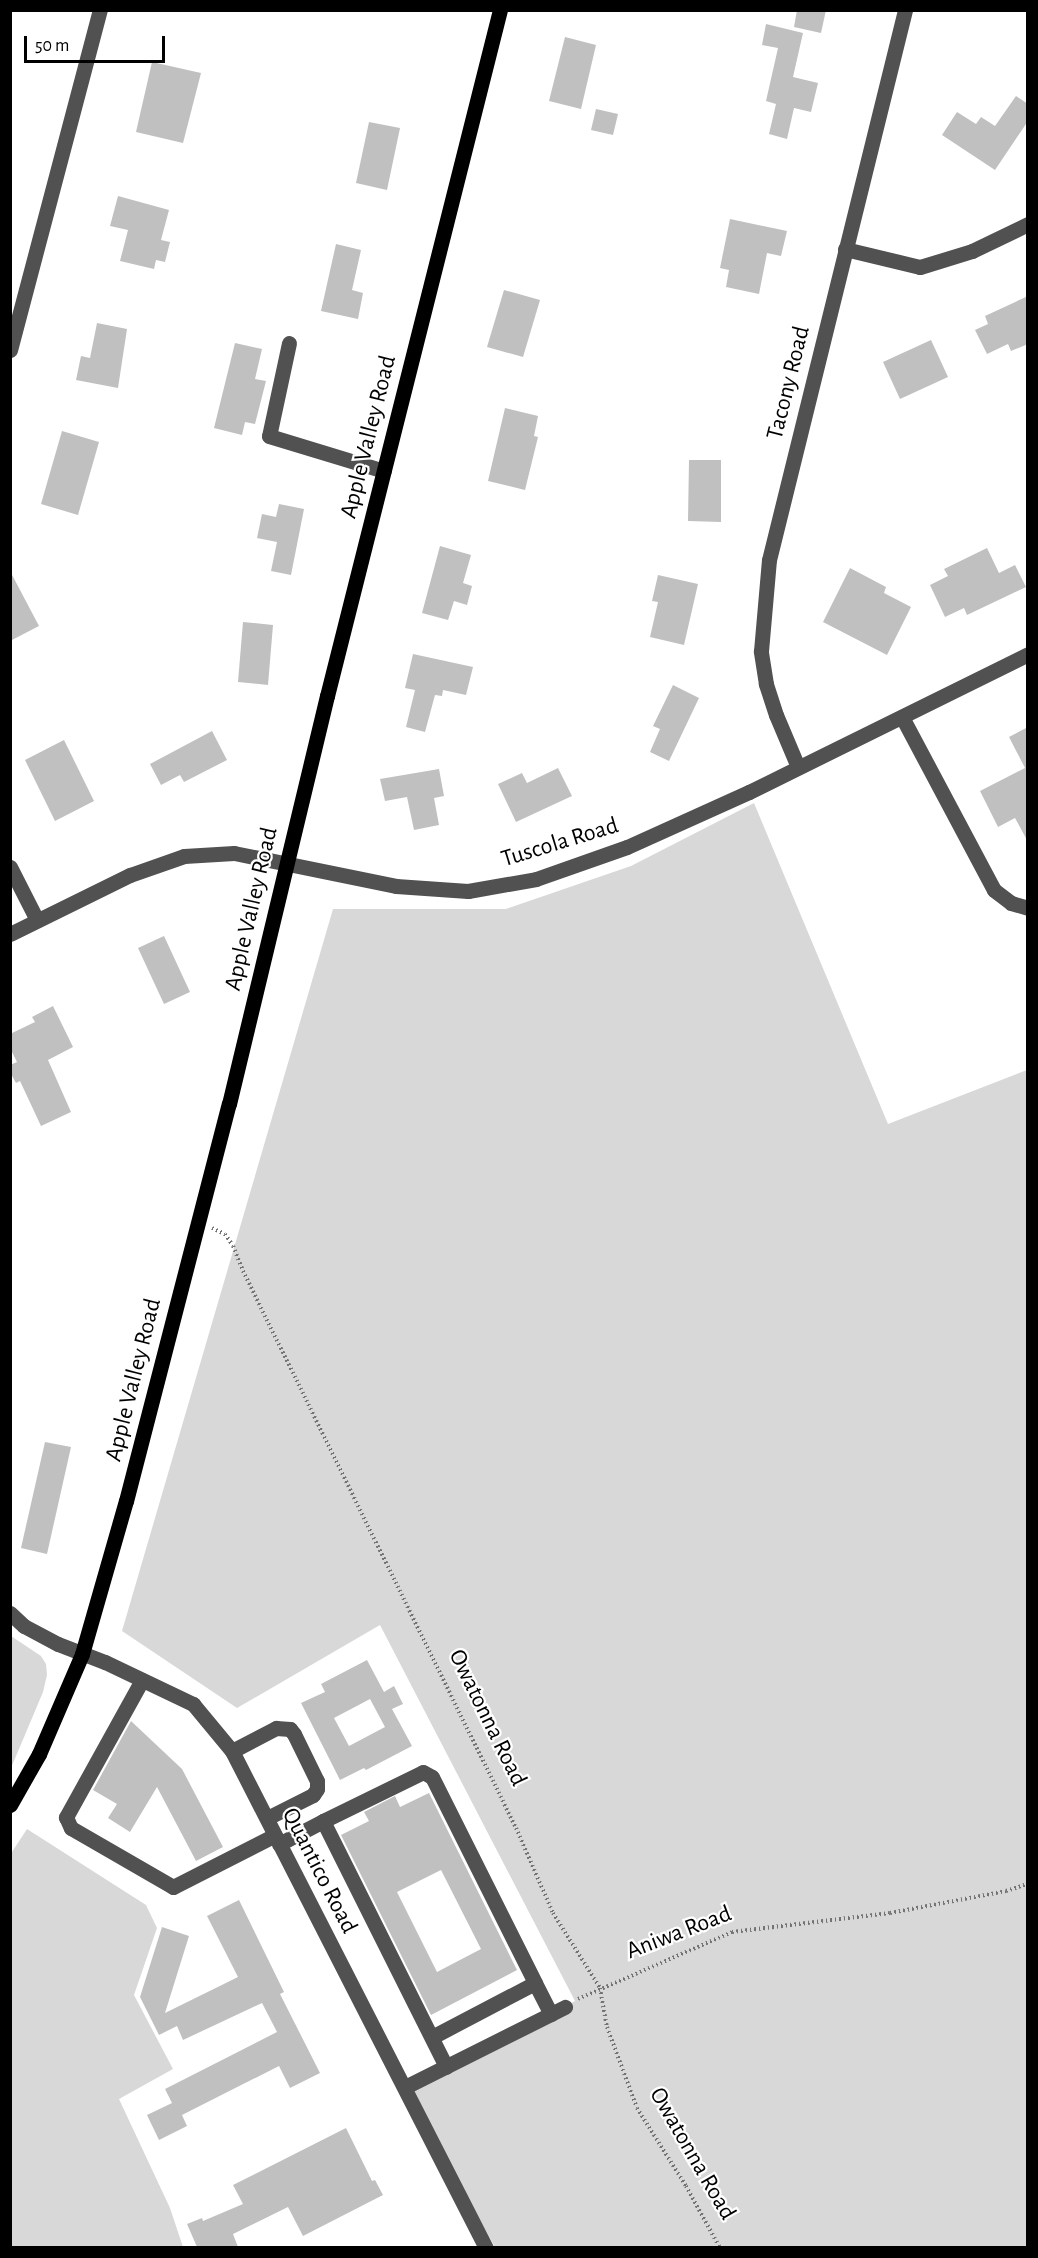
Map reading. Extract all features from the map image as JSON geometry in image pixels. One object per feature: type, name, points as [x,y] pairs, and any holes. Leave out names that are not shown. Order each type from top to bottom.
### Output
[{"type":"main road","name":"Apple Valley Road","points":[[10,1805],[39,1754],[82,1654],[126,1501],[236,1075],[286,863],[500,10]]},
{"type":"street","points":[[10,350],[100,10]]},
{"type":"street","name":"Tacony Road","points":[[798,767],[766,684],[761,651],[769,560],[905,10]]},
{"type":"street","points":[[845,249],[920,267],[972,252],[1028,224]]},
{"type":"street","points":[[289,343],[268,436],[384,471]]},
{"type":"street","name":"Tuscola Road","points":[[10,934],[130,875],[184,856],[234,853],[396,886],[456,891],[536,879],[627,848],[902,717],[1028,654]]},
{"type":"street","points":[[902,717],[993,890],[1011,903],[1027,909]]},
{"type":"street","points":[[10,867],[37,920]]},
{"type":"street","name":"Quantico Road","points":[[10,1613],[24,1626],[193,1704],[232,1751],[486,2247]]},
{"type":"street","points":[[142,1680],[66,1817],[71,1828],[173,1887],[323,1821],[423,1772],[432,1777],[535,1983],[558,2010],[405,2088]]},
{"type":"street","points":[[232,1751],[276,1728],[290,1729],[294,1734],[317,1781],[317,1789],[313,1795],[267,1818]]},
{"type":"street","points":[[323,1821],[446,2067]]},
{"type":"street","points":[[432,2037],[535,1983]]},
{"type":"path","name":"Owatonna Road","points":[[198,1220],[225,1234],[233,1246],[243,1271],[516,1828],[553,1913],[600,1988],[607,2027],[637,2108],[686,2186],[720,2247]]},
{"type":"path","name":"Aniwa Road","points":[[558,2010],[600,1988],[732,1932],[890,1913],[1006,1891],[1028,1884]]},
{"type":"shaded area","points":[[754,803],[888,1124],[1027,1070],[1027,2247],[495,2247],[405,2087],[575,2001],[380,1625],[237,1708],[122,1631],[333,909],[506,909],[631,866]]},
{"type":"shaded area","points":[[11,1636],[41,1656],[46,1664],[47,1675],[43,1692],[11,1768]]},
{"type":"shaded area","points":[[27,1829],[146,1905],[157,1928],[134,1995],[173,2069],[119,2099],[170,2208],[183,2247],[11,2247],[10,1855]]},
{"type":"building","points":[[797,10],[826,10],[821,33],[794,27]]},
{"type":"building","points":[[766,24],[803,33],[793,77],[818,83],[811,112],[794,108],[787,139],[769,134],[776,104],[766,101],[778,48],[762,45]]},
{"type":"building","points":[[565,37],[596,45],[581,109],[549,101]]},
{"type":"building","points":[[152,62],[201,73],[183,143],[136,132]]},
{"type":"building","points":[[1016,96],[1028,104],[1028,121],[995,170],[942,135],[957,112],[976,124],[981,117],[995,126]]},
{"type":"building","points":[[596,109],[618,114],[613,135],[591,130]]},
{"type":"building","points":[[369,122],[400,128],[387,190],[356,183]]},
{"type":"building","points":[[118,196],[169,210],[161,240],[170,242],[165,262],[156,260],[154,269],[120,261],[128,230],[110,226]]},
{"type":"building","points":[[730,219],[787,231],[781,256],[767,253],[759,294],[726,287],[729,270],[720,268]]},
{"type":"building","points":[[336,244],[361,250],[352,290],[363,293],[358,319],[321,311]]},
{"type":"building","points":[[504,290],[540,300],[523,357],[487,347]]},
{"type":"building","points":[[1028,296],[1028,344],[1011,351],[1008,344],[987,354],[975,330],[988,324],[985,316]]},
{"type":"building","points":[[97,323],[127,329],[118,388],[76,380],[81,356],[90,358]]},
{"type":"building","points":[[931,340],[948,377],[900,399],[883,362]]},
{"type":"building","points":[[235,343],[262,349],[255,379],[266,381],[255,424],[245,422],[242,435],[214,428]]},
{"type":"building","points":[[505,408],[538,416],[534,436],[538,437],[525,490],[488,481]]},
{"type":"building","points":[[62,431],[99,442],[78,515],[41,504]]},
{"type":"building","points":[[689,460],[721,460],[721,522],[688,521]]},
{"type":"building","points":[[279,504],[304,509],[291,575],[271,571],[277,542],[257,538],[262,514],[276,517]]},
{"type":"building","points":[[440,546],[471,555],[463,583],[472,586],[467,605],[454,601],[448,620],[422,613]]},
{"type":"building","points":[[987,548],[999,573],[1015,565],[1026,587],[967,615],[964,608],[945,617],[930,585],[948,576],[944,569]]},
{"type":"building","points":[[850,568],[886,587],[884,593],[911,607],[887,655],[823,622]]},
{"type":"building","points":[[10,571],[39,626],[10,641]]},
{"type":"building","points":[[658,575],[698,584],[684,645],[650,637],[658,602],[652,601]]},
{"type":"building","points":[[243,622],[273,625],[268,685],[238,682]]},
{"type":"building","points":[[413,654],[473,667],[466,695],[443,690],[442,696],[435,695],[425,732],[406,727],[415,690],[405,688]]},
{"type":"building","points":[[673,685],[699,698],[669,761],[650,752],[660,729],[653,726]]},
{"type":"building","points":[[1028,727],[1028,842],[1015,818],[998,827],[980,791],[1025,768],[1009,737]]},
{"type":"building","points":[[212,731],[227,760],[184,782],[180,775],[161,785],[150,764]]},
{"type":"building","points":[[64,740],[94,801],[55,821],[25,760]]},
{"type":"building","points":[[558,768],[572,796],[516,822],[498,784],[522,773],[527,783]]},
{"type":"building","points":[[439,769],[444,796],[434,798],[439,825],[414,830],[407,797],[385,801],[380,779]]},
{"type":"building","points":[[164,936],[190,992],[164,1004],[138,948]]},
{"type":"building","points":[[53,1006],[73,1047],[48,1060],[71,1112],[41,1126],[20,1081],[16,1083],[10,1072],[10,1065],[17,1062],[10,1048],[10,1034],[35,1022],[32,1017]]},
{"type":"building","points":[[45,1442],[71,1447],[47,1554],[21,1548]]},
{"type":"building","points":[[367,1660],[384,1692],[394,1686],[403,1704],[392,1709],[412,1746],[366,1770],[364,1768],[340,1780],[301,1703],[325,1692],[321,1684]],"holes":[[[370,1699],[385,1727],[349,1746],[334,1718]]]},
{"type":"building","points":[[131,1721],[182,1769],[223,1847],[196,1861],[157,1787],[130,1832],[108,1818],[117,1804],[93,1790]]},
{"type":"building","points":[[429,1793],[517,1970],[431,2015],[341,1835],[369,1821],[364,1812],[395,1796],[400,1807]],"holes":[[[441,1870],[481,1949],[437,1972],[397,1892]]]},
{"type":"building","points":[[239,1900],[284,1992],[280,1994],[320,2073],[290,2088],[279,2066],[182,2115],[187,2126],[159,2140],[147,2115],[172,2103],[165,2089],[277,2032],[262,2003],[183,2040],[177,2026],[159,2035],[140,1997],[162,1927],[189,1936],[165,2013],[238,1977],[207,1916]]},
{"type":"building","points":[[346,2128],[372,2181],[375,2180],[383,2195],[303,2236],[288,2207],[233,2234],[238,2247],[197,2247],[187,2224],[202,2218],[203,2221],[243,2204],[233,2185]]}]
